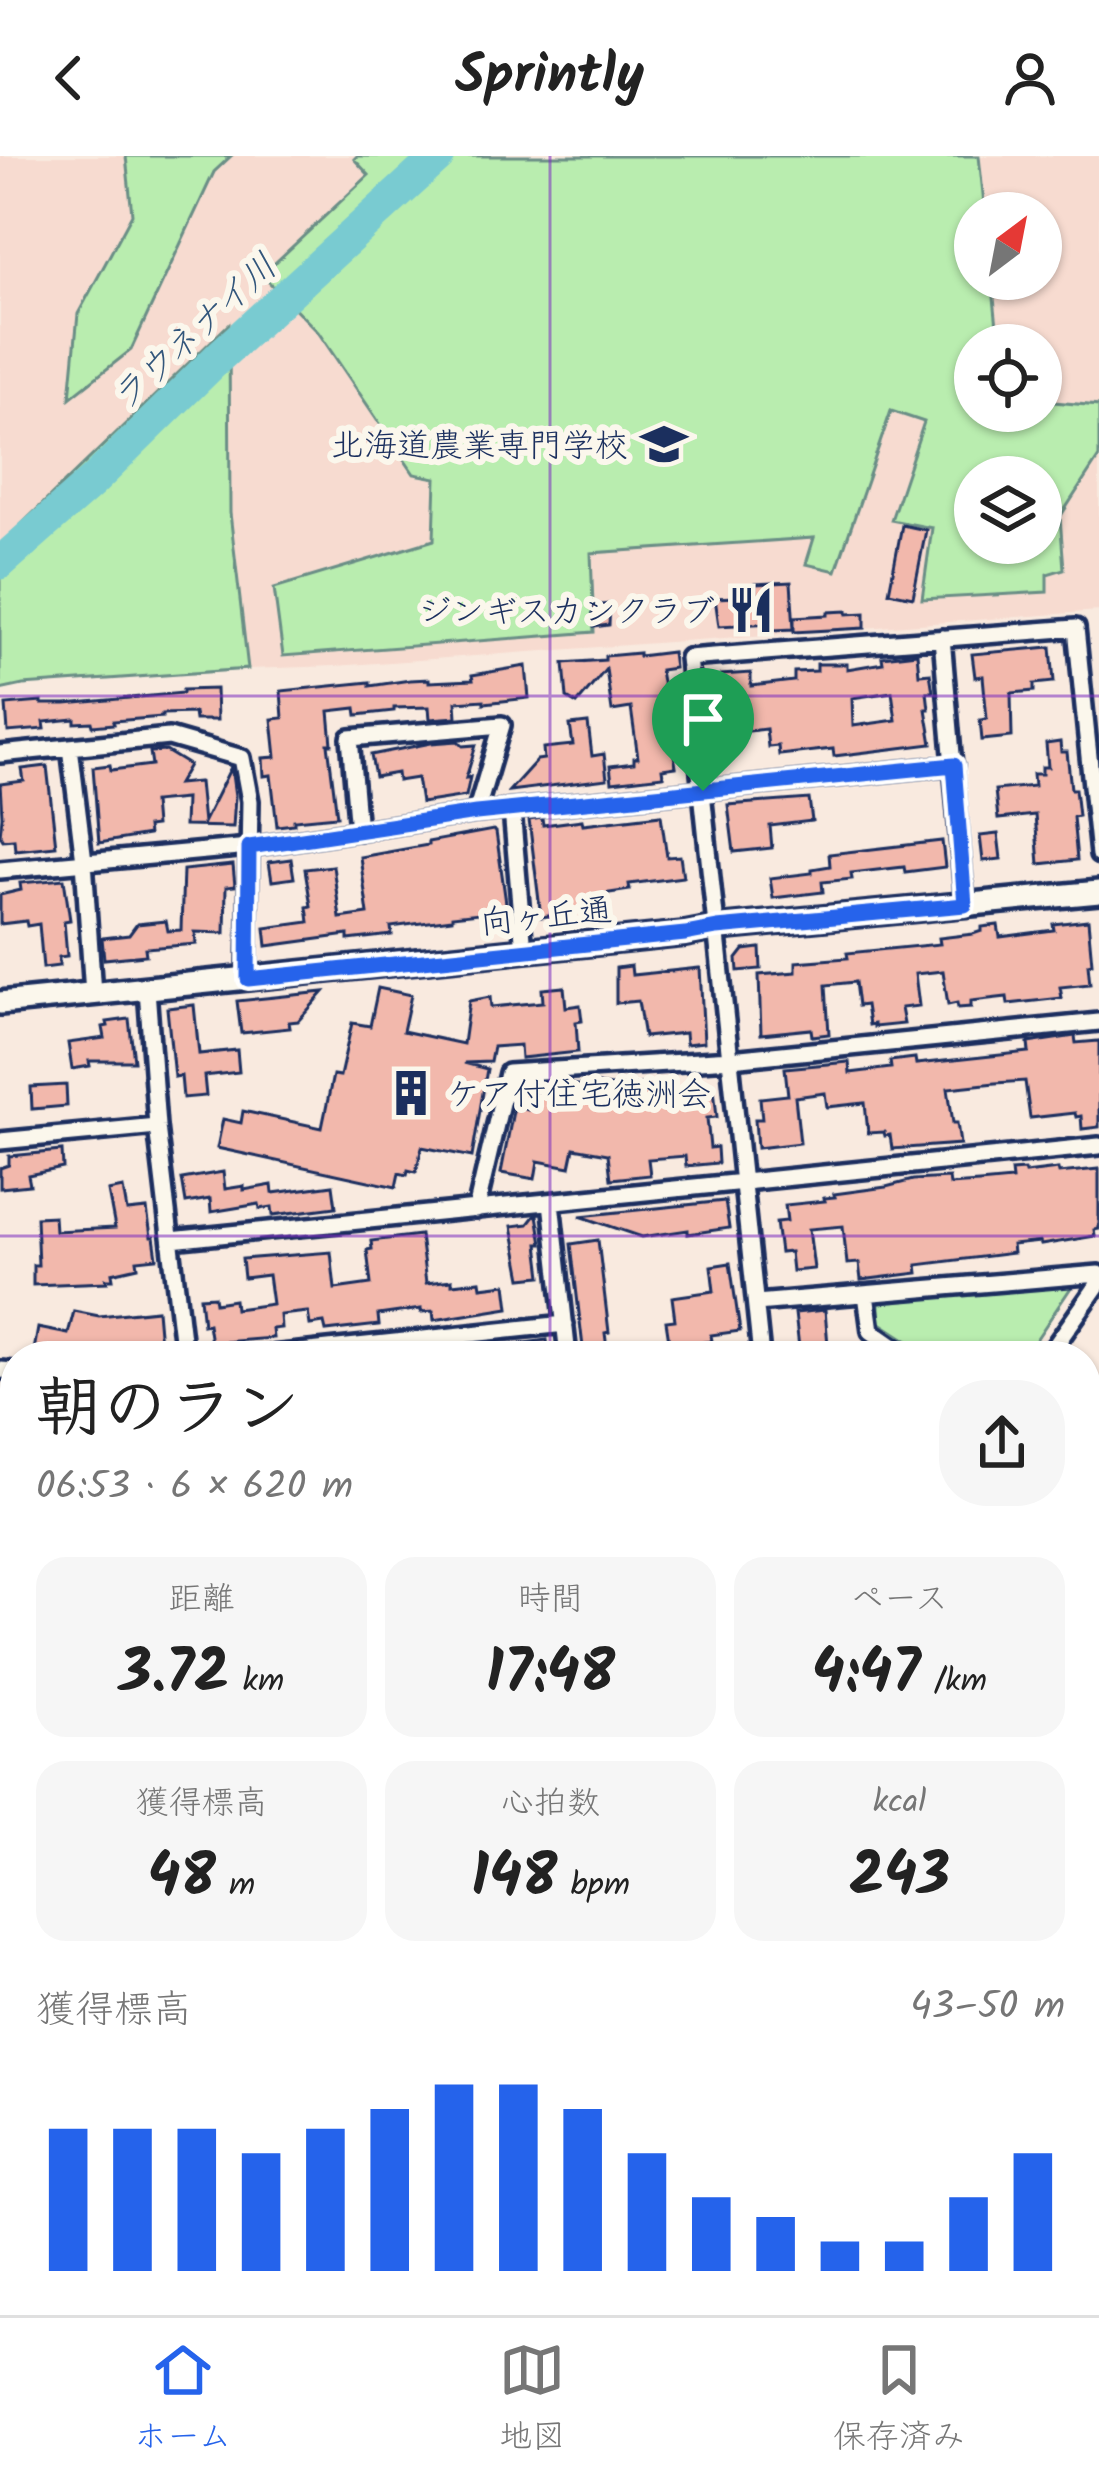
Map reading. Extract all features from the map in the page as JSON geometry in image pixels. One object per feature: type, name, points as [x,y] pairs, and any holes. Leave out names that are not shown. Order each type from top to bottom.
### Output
[{"type":"street","points":[[760,1341],[688,658],[1076,628],[1099,855]]},
{"type":"street","points":[[942,638],[965,905]]},
{"type":"street","points":[[358,830],[350,737],[502,725],[476,813]]},
{"type":"street","points":[[0,754],[169,737],[242,758],[250,801],[248,979]]},
{"type":"street","points":[[70,747],[93,994]]},
{"type":"street","points":[[0,870],[249,847],[476,813],[954,765]]},
{"type":"street","points":[[512,810],[524,951]]},
{"type":"street","name":"向ヶ丘通","points":[[0,1003],[1099,892]]},
{"type":"street","points":[[147,989],[182,1341]]},
{"type":"street","points":[[476,1210],[508,1073],[731,1059],[1099,1022]]},
{"type":"street","points":[[0,1142],[158,1126]]},
{"type":"street","points":[[171,1240],[1099,1146]]},
{"type":"street","points":[[551,1202],[567,1341]]},
{"type":"street","points":[[756,1303],[1099,1278]]},
{"type":"street","points":[[1058,1341],[1099,1278]]},
{"type":"street","points":[[866,1294],[871,1331],[886,1341]]},
{"type":"street","points":[[404,1341],[565,1324]]},
{"type":"shaded area","name":"北海道農業専門学校","points":[[0,156],[1099,156],[1099,611],[248,669],[230,513],[228,325],[0,545]]},
{"type":"green space","points":[[126,156],[231,156],[214,172],[131,350],[70,398],[78,314],[132,214]]},
{"type":"green space","points":[[357,156],[979,156],[983,192],[954,192],[954,300],[994,300],[997,324],[954,324],[954,432],[1062,432],[1062,403],[1099,406],[1099,457],[1062,514],[1062,456],[954,456],[954,564],[1062,564],[1062,543],[1064,569],[1047,574],[1047,592],[922,599],[932,528],[891,520],[924,422],[891,411],[836,571],[806,564],[814,538],[591,553],[594,632],[283,656],[274,588],[434,540],[436,478],[414,474],[318,332],[262,275],[369,175],[354,159]]},
{"type":"green space","points":[[229,324],[230,513],[248,669],[0,690],[0,545]]},
{"type":"green space","points":[[1074,1283],[1035,1341],[908,1341],[879,1322],[879,1297]]},
{"type":"building","points":[[902,525],[926,530],[913,597],[889,592]]},
{"type":"building","points":[[791,582],[794,629],[773,630],[773,623],[719,626],[715,598],[756,596],[755,584]]},
{"type":"building","points":[[610,604],[609,625],[594,627],[592,606]]},
{"type":"building","points":[[865,613],[865,628],[794,632],[794,617]]},
{"type":"building","points":[[1051,647],[1054,682],[1034,684],[1034,691],[1011,693],[1012,737],[982,740],[980,720],[987,719],[983,676],[975,677],[972,654]]},
{"type":"building","points":[[672,652],[674,668],[660,670],[676,767],[662,769],[663,776],[612,782],[610,766],[634,763],[638,758],[631,708],[612,711],[606,669],[577,704],[567,698],[564,663]]},
{"type":"building","points":[[917,653],[919,674],[930,673],[933,692],[927,692],[926,709],[932,744],[834,756],[833,749],[779,755],[778,746],[768,747],[766,729],[739,732],[737,722],[723,717],[721,675],[751,673],[751,686],[794,681],[794,672],[817,671],[817,664],[847,664],[847,669],[883,663],[882,657]],"holes":[[[892,692],[896,720],[853,726],[852,698]]]},
{"type":"building","points":[[526,666],[529,698],[456,702],[457,717],[430,719],[429,707],[357,715],[356,708],[329,711],[337,816],[277,826],[271,775],[264,776],[263,758],[276,757],[272,719],[283,718],[281,691],[370,682],[370,686],[410,680],[473,680],[472,675]]},
{"type":"building","points":[[216,689],[217,720],[195,720],[194,713],[162,714],[93,726],[92,722],[75,723],[75,719],[44,722],[45,729],[8,732],[6,705]]},
{"type":"building","points":[[588,723],[592,756],[604,754],[607,779],[509,791],[537,760],[544,759],[543,748],[573,745],[570,725]]},
{"type":"building","points":[[458,741],[463,746],[476,745],[466,796],[421,803],[417,778],[398,781],[397,773],[375,777],[371,755]]},
{"type":"building","points":[[1060,742],[1061,752],[1067,752],[1071,789],[1075,789],[1077,860],[1039,864],[1035,815],[998,819],[995,790],[1034,786],[1033,774],[1042,774],[1042,767],[1048,767],[1046,744]]},
{"type":"building","points":[[166,751],[189,765],[178,784],[199,782],[203,823],[231,767],[233,827],[184,826],[185,799],[153,802],[155,826],[147,827],[148,835],[99,843],[93,767],[110,765],[111,770],[152,765],[150,752]]},
{"type":"building","points":[[47,766],[56,846],[15,850],[14,839],[3,840],[0,835],[0,784],[24,781],[22,769]]},
{"type":"building","points":[[809,799],[812,821],[770,826],[772,848],[734,852],[728,805]]},
{"type":"building","points":[[661,815],[667,857],[680,856],[683,877],[629,884],[630,890],[589,896],[591,910],[541,917],[529,820],[542,818],[543,825],[582,820],[583,824]]},
{"type":"building","points":[[493,830],[507,910],[391,927],[392,935],[348,940],[348,935],[267,946],[265,928],[309,922],[305,869],[333,866],[340,918],[368,914],[360,857]]},
{"type":"building","points":[[998,834],[1001,859],[983,861],[980,836]]},
{"type":"building","points":[[942,841],[945,867],[851,873],[852,879],[822,882],[823,892],[773,898],[770,878],[830,866],[829,854]]},
{"type":"building","points":[[291,859],[294,878],[272,881],[269,862]]},
{"type":"building","points":[[233,865],[235,886],[226,887],[225,933],[195,932],[196,944],[145,948],[146,955],[104,959],[102,938],[129,935],[137,924],[166,921],[168,931],[181,930],[183,870]]},
{"type":"building","points":[[64,879],[70,920],[64,921],[67,956],[59,957],[59,966],[43,968],[39,924],[0,924],[0,895],[21,890],[20,883]]},
{"type":"building","points":[[1088,920],[1090,984],[1060,987],[1062,998],[1008,1004],[1007,997],[971,1001],[971,1007],[958,1008],[957,1003],[948,1005],[943,971],[915,974],[919,1006],[901,1008],[904,1024],[869,1025],[866,1005],[858,1006],[855,982],[826,985],[829,1034],[812,1036],[811,1029],[761,1034],[759,975],[796,972],[796,962],[940,944],[939,938],[973,934],[982,927],[998,925],[1000,937]]},
{"type":"building","points":[[760,948],[761,969],[738,971],[737,959],[744,950]]},
{"type":"building","points":[[631,966],[632,975],[700,968],[704,1042],[686,1044],[685,1033],[644,1037],[638,1001],[616,1003],[616,968]]},
{"type":"building","points":[[564,987],[566,1007],[580,1005],[578,1052],[521,1058],[520,1045],[493,1047],[490,1062],[464,1063],[487,1069],[472,1157],[422,1147],[416,1172],[399,1173],[396,1187],[217,1148],[223,1119],[241,1123],[243,1111],[322,1128],[333,1075],[340,1076],[352,1023],[370,1026],[378,988],[411,995],[403,1031],[463,1044],[469,1001],[490,997],[491,1007],[543,1002],[542,989]]},
{"type":"building","points":[[324,992],[298,1021],[289,1022],[290,1028],[241,1033],[237,1001]]},
{"type":"building","points":[[194,1005],[199,1054],[237,1050],[239,1072],[204,1076],[206,1096],[183,1098],[181,1076],[174,1077],[167,1008]]},
{"type":"building","points":[[129,1019],[134,1061],[89,1061],[90,1066],[72,1069],[68,1043],[105,1038],[107,1022]]},
{"type":"building","points":[[1075,1036],[1076,1043],[1099,1041],[1099,1127],[1082,1129],[1081,1116],[1075,1113],[1030,1118],[1025,1081],[995,1083],[948,1088],[960,1144],[892,1149],[890,1135],[868,1133],[865,1103],[827,1107],[825,1093],[795,1097],[800,1143],[757,1148],[755,1119],[762,1119],[760,1098],[788,1095],[785,1068],[849,1062],[850,1073],[891,1068],[890,1061],[915,1058],[916,1064],[1029,1052],[1028,1043]]},
{"type":"building","points":[[564,1083],[596,1088],[597,1084],[641,1084],[641,1092],[714,1088],[717,1117],[707,1118],[710,1148],[717,1147],[718,1163],[686,1166],[685,1156],[648,1159],[650,1175],[611,1179],[608,1154],[574,1148],[570,1167],[538,1161],[535,1179],[501,1173],[514,1106],[528,1109],[531,1091],[561,1096]]},
{"type":"building","points":[[66,1085],[67,1106],[32,1109],[31,1087]]},
{"type":"building","points":[[62,1151],[63,1168],[28,1175],[30,1185],[0,1188],[0,1168],[9,1165],[9,1156]]},
{"type":"building","points":[[1058,1169],[1059,1173],[1099,1169],[1095,1236],[1012,1245],[1013,1253],[917,1265],[918,1273],[861,1280],[859,1263],[847,1264],[843,1226],[809,1229],[814,1269],[792,1271],[790,1252],[780,1253],[776,1222],[787,1221],[785,1205],[825,1201],[834,1194],[913,1180],[949,1178],[950,1185],[979,1183],[1012,1180],[1011,1171]]},
{"type":"building","points":[[223,1172],[225,1189],[272,1185],[273,1193],[333,1185],[336,1207],[273,1215],[272,1207],[260,1209],[259,1204],[211,1212],[210,1199],[186,1203],[182,1179]]},
{"type":"building","points":[[123,1188],[127,1211],[147,1209],[157,1258],[137,1260],[138,1267],[112,1273],[113,1279],[107,1282],[33,1285],[33,1265],[38,1265],[36,1217],[54,1216],[55,1231],[115,1228],[108,1191]]},
{"type":"building","points":[[725,1201],[729,1228],[688,1234],[688,1230],[642,1237],[580,1216]]},
{"type":"building","points":[[535,1215],[542,1244],[538,1244],[542,1276],[522,1278],[512,1226],[528,1224]]},
{"type":"building","points":[[420,1235],[426,1283],[506,1284],[509,1308],[434,1320],[433,1311],[421,1309],[378,1315],[379,1325],[326,1331],[324,1323],[310,1325],[308,1312],[280,1315],[281,1328],[272,1329],[273,1338],[211,1341],[208,1324],[203,1325],[200,1297],[214,1296],[215,1303],[234,1300],[235,1309],[272,1304],[268,1275],[244,1278],[242,1259],[331,1252],[335,1289],[371,1284],[367,1250],[372,1249],[371,1241]]},
{"type":"building","points":[[598,1240],[609,1332],[606,1341],[582,1341],[571,1244]]},
{"type":"building","points":[[730,1263],[740,1331],[711,1335],[712,1341],[669,1341],[666,1321],[675,1320],[672,1297],[714,1291],[711,1266]]},
{"type":"building","points":[[157,1310],[160,1341],[36,1341],[38,1328],[68,1334],[74,1311],[99,1316]]},
{"type":"building","points":[[825,1310],[828,1341],[798,1341],[795,1313]]},
{"type":"waterway","name":"ラウネナイ川","points":[[0,563],[439,156]]},
{"type":"place","name":"北海道農業専門学校","points":[[664,444]]},
{"type":"place","name":"ジンギスカンクラブ","points":[[751,610]]},
{"type":"place","name":"ケア付住宅徳洲会","points":[[411,1093]]},
{"type":"route","points":[[954,765],[965,905],[248,979],[249,847],[476,813],[703,791],[954,765]]}]
